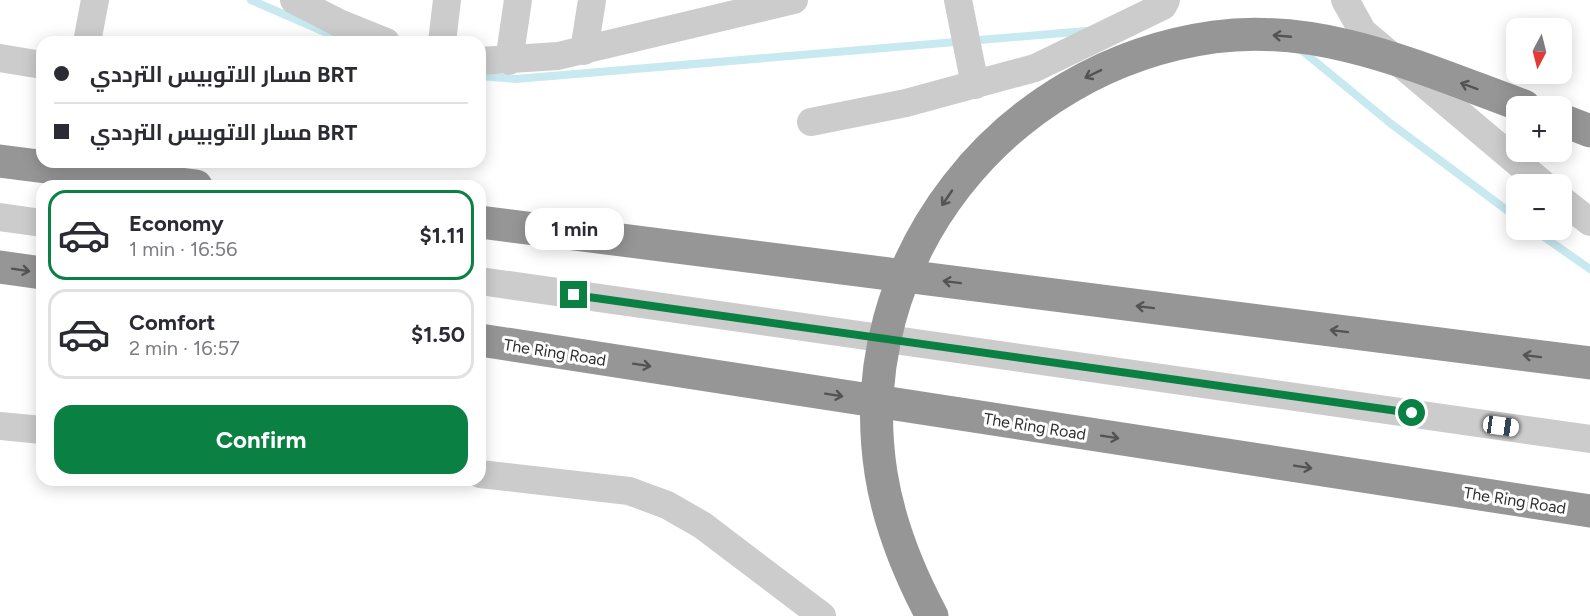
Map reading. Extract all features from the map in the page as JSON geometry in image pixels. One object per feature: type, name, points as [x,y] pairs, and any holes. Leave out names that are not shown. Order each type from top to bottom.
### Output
[{"type":"highway","points":[[932,616],[908,570],[895,532],[881,472],[877,422],[883,351],[889,321],[905,272],[927,227],[956,184],[1028,112],[1071,84],[1117,62],[1165,46],[1216,37],[1267,34],[1318,38],[1368,49],[1506,99]]},
{"type":"highway","points":[[1572,124],[1590,131]]},
{"type":"highway","points":[[0,161],[36,166]]},
{"type":"highway","points":[[55,168],[149,180]]},
{"type":"highway","points":[[486,223],[1590,363]]},
{"type":"highway","points":[[0,267],[36,272]]},
{"type":"highway","name":"The Ring Road","points":[[486,341],[1575,509],[1590,519]]},
{"type":"street","points":[[88,36],[95,0]]},
{"type":"street","points":[[294,0],[341,12],[377,36]]},
{"type":"street","points":[[443,36],[447,0]]},
{"type":"street","points":[[509,61],[518,0]]},
{"type":"street","points":[[584,51],[592,0]]},
{"type":"street","points":[[486,61],[509,61],[584,51],[745,6],[794,0]]},
{"type":"street","points":[[958,0],[975,85]]},
{"type":"street","points":[[811,122],[906,103],[1035,68],[1162,6],[1166,0]]},
{"type":"street","points":[[1345,0],[1364,32],[1531,174]]},
{"type":"street","points":[[0,58],[36,64]]},
{"type":"street","points":[[1572,208],[1590,222]]},
{"type":"street","points":[[0,217],[36,222]]},
{"type":"street","points":[[486,282],[1590,439]]},
{"type":"street","points":[[0,426],[36,429]]},
{"type":"street","points":[[486,475],[629,491],[667,505],[702,525],[822,616]]},
{"type":"waterway","points":[[251,0],[334,36]]},
{"type":"waterway","points":[[486,76],[516,79],[1086,31]]},
{"type":"waterway","points":[[1299,48],[1390,123],[1506,210]]},
{"type":"waterway","points":[[1548,240],[1590,269]]},
{"type":"route","points":[[574,295],[1412,413]]}]
